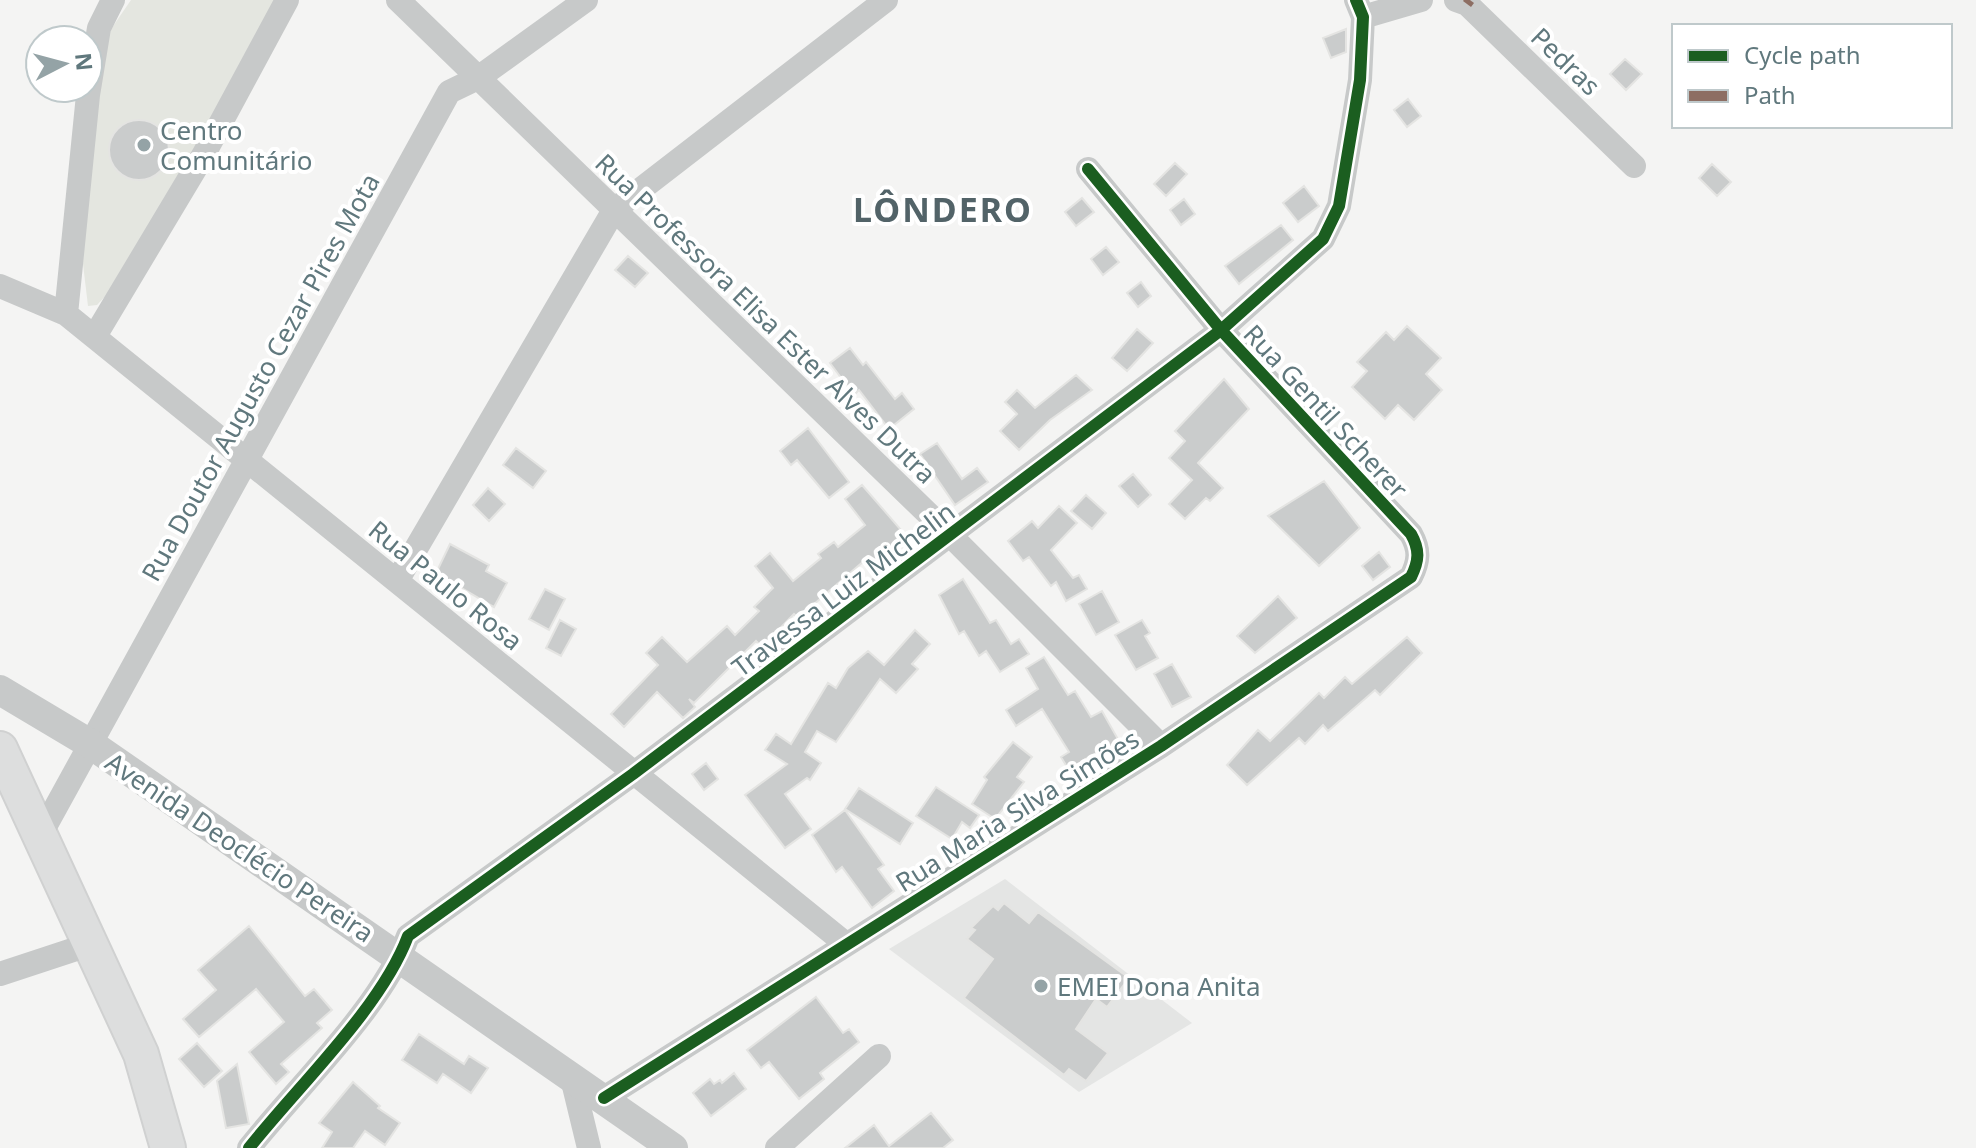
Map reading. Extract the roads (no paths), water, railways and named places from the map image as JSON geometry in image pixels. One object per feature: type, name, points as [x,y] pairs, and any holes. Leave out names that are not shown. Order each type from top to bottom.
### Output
[{"type":"main road","points":[[0,749],[41,834],[127,1066],[144,1148]]},
{"type":"main road","points":[[0,799],[141,1054],[168,1148]]},
{"type":"street","points":[[66,314],[88,95],[99,28],[113,0]]},
{"type":"street","points":[[95,336],[204,154],[287,0]]},
{"type":"street","name":"Rua Professora Elisa Ester Alves Dutra","points":[[398,0],[950,535],[1161,746]]},
{"type":"street","name":"Rua Doutor Augusto Cezar Pires Mota","points":[[41,834],[449,92],[478,78],[586,0]]},
{"type":"street","points":[[397,581],[614,210],[886,0]]},
{"type":"street","points":[[1360,8],[1421,0]]},
{"type":"street","name":"Pedras","points":[[1456,0],[1467,4],[1634,166]]},
{"type":"street","name":"Travessa Luiz Michelin","points":[[249,1148],[352,1025],[400,956],[408,936],[633,774],[1221,330],[1323,239],[1333,223],[1360,80],[1360,8]]},
{"type":"street","name":"Rua Gentil Scherer","points":[[1088,169],[1221,330],[1411,534]]},
{"type":"street","name":"Rua Paulo Rosa","points":[[0,286],[66,314],[95,336],[846,944]]},
{"type":"street","name":"Rua Maria Silva Simões","points":[[604,1098],[1161,746],[1411,577],[1418,562],[1417,546],[1411,534]]},
{"type":"street","name":"Avenida Deoclécio Pereira","points":[[0,690],[92,745],[673,1148]]},
{"type":"street","points":[[0,974],[81,947]]},
{"type":"street","points":[[777,1148],[879,1056]]},
{"type":"street","points":[[572,1078],[589,1148]]},
{"type":"place","name":"Centro Comunitário","points":[[144,145]]},
{"type":"place","name":"EMEI Dona Anita","points":[[1041,986]]},
{"type":"district","name":"LÔNDERO","points":[[943,209]]}]
